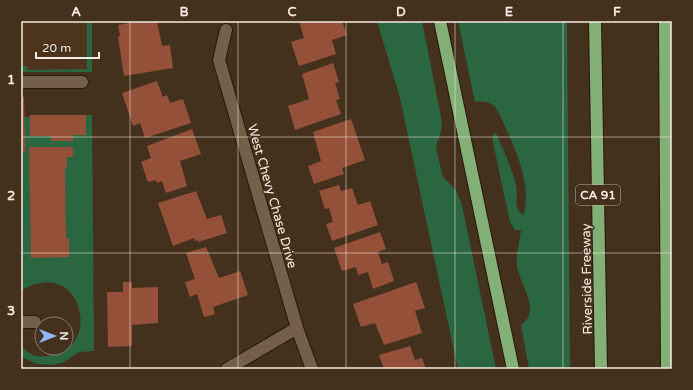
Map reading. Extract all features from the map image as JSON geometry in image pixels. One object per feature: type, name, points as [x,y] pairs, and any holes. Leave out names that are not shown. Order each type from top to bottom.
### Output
[{"type":"highway","points":[[440,21],[513,369]]},
{"type":"highway","name":"Riverside Freeway","points":[[595,21],[601,369]]},
{"type":"highway","points":[[665,21],[667,369]]},
{"type":"street","name":"West Chevy Chase Drive","points":[[226,30],[219,60],[297,328],[312,369]]},
{"type":"street","points":[[21,82],[82,82]]},
{"type":"street","points":[[21,322],[34,322]]},
{"type":"street","points":[[227,369],[297,328]]},
{"type":"shaded area","points":[[21,21],[92,21],[92,72],[21,72]]},
{"type":"green space","points":[[87,21],[92,21],[92,72],[21,72],[21,66],[27,66],[27,70],[87,69]]},
{"type":"green space","points":[[377,21],[422,21],[442,122],[441,132],[436,146],[438,157],[443,177],[456,190],[462,205],[496,369],[458,369],[400,98]]},
{"type":"green space","points":[[458,21],[567,21],[570,369],[529,369],[521,325],[527,319],[530,312],[530,305],[517,267],[517,253],[521,230],[515,230],[510,222],[492,138],[494,133],[497,135],[508,160],[516,186],[518,210],[520,213],[524,214],[526,191],[522,169],[497,109],[489,103],[482,101],[475,102]]},
{"type":"green space","points":[[86,115],[92,115],[94,351],[79,352],[74,355],[74,340],[77,336],[81,321],[78,306],[70,293],[58,284],[41,283],[21,291],[21,152],[24,117],[30,117],[51,136],[51,141],[73,141],[73,135],[86,135]]},
{"type":"green space","points":[[21,347],[34,356],[73,356],[64,362],[53,365],[37,364],[21,357]]},
{"type":"building","points":[[140,21],[157,21],[162,46],[170,45],[173,68],[124,76],[118,37],[120,36],[118,25]]},
{"type":"building","points":[[299,21],[342,21],[347,35],[332,40],[336,54],[299,66],[291,42],[304,38]]},
{"type":"building","points":[[333,63],[339,82],[335,83],[340,99],[336,100],[341,114],[295,130],[288,106],[309,99],[302,74]]},
{"type":"building","points":[[157,81],[163,97],[167,95],[170,103],[183,99],[191,123],[145,138],[140,123],[133,126],[122,93]]},
{"type":"building","points":[[21,97],[24,97],[25,152],[21,152]]},
{"type":"building","points":[[30,115],[86,115],[86,135],[73,135],[73,141],[51,141],[51,136],[30,136]]},
{"type":"building","points":[[351,119],[365,160],[342,168],[344,174],[314,184],[308,166],[321,161],[313,132]]},
{"type":"building","points":[[192,129],[201,154],[180,161],[187,186],[166,193],[162,181],[157,183],[156,180],[148,182],[141,162],[151,158],[147,146]]},
{"type":"building","points":[[29,147],[73,147],[73,157],[67,157],[67,168],[65,168],[66,238],[69,238],[69,257],[31,258]]},
{"type":"building","points":[[339,185],[341,191],[352,188],[358,205],[370,201],[378,225],[332,241],[326,224],[333,222],[329,208],[325,209],[319,191]]},
{"type":"building","points":[[196,191],[207,219],[221,215],[227,233],[198,242],[198,240],[195,241],[194,238],[173,246],[158,203]]},
{"type":"building","points":[[380,232],[386,249],[378,252],[382,264],[388,262],[394,281],[373,289],[368,272],[358,275],[356,267],[342,271],[334,248]]},
{"type":"building","points":[[206,247],[219,278],[240,271],[248,295],[213,307],[215,314],[204,317],[197,294],[190,297],[185,282],[195,279],[186,253]]},
{"type":"building","points":[[123,282],[132,282],[132,288],[158,287],[158,323],[132,325],[132,346],[108,347],[107,292],[123,292]]},
{"type":"building","points":[[416,282],[425,308],[415,311],[422,333],[384,345],[375,323],[361,327],[353,304]]},
{"type":"building","points":[[410,346],[415,360],[422,358],[426,369],[384,369],[379,355]]}]
